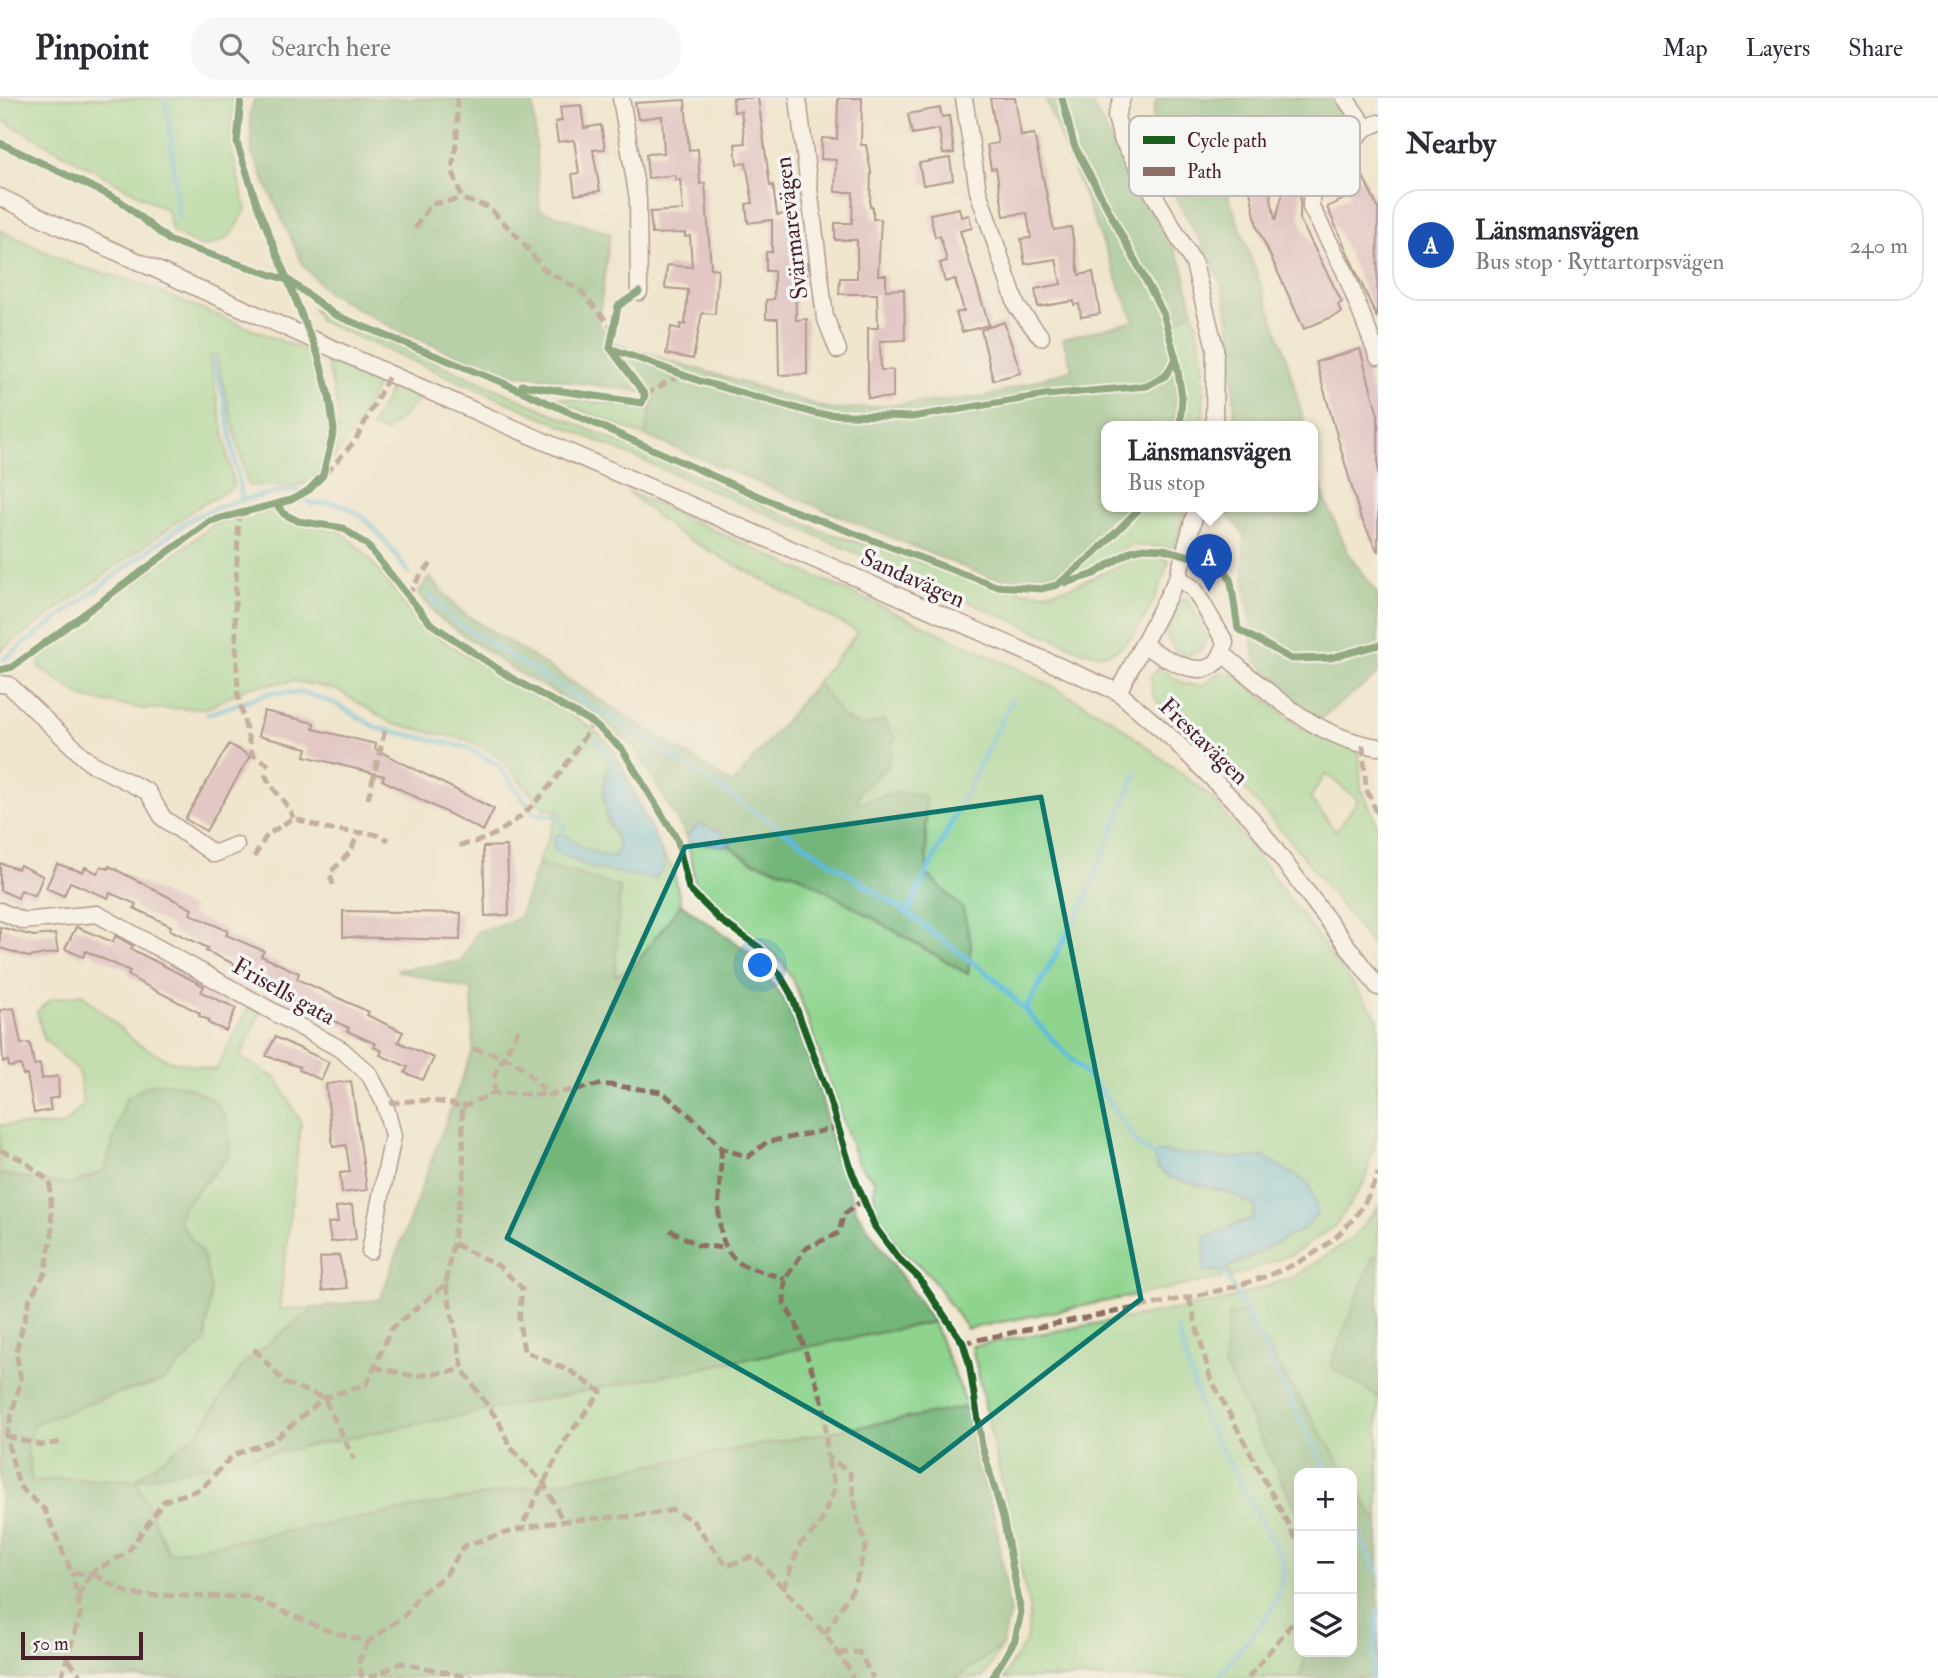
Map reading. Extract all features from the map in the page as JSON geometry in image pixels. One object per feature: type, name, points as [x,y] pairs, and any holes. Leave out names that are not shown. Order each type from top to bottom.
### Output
[{"type":"street","points":[[621,98],[638,199],[636,257],[639,292]]},
{"type":"street","name":"Svärmarevägen","points":[[798,98],[825,317],[838,350]]},
{"type":"street","points":[[964,98],[978,191],[1017,307],[1041,337]]},
{"type":"street","points":[[1345,98],[1372,125]]},
{"type":"street","points":[[1119,99],[1116,117],[1122,139],[1129,151]]},
{"type":"street","points":[[1155,196],[1194,264],[1215,348],[1214,421]]},
{"type":"street","points":[[1311,196],[1311,207],[1345,272],[1378,357]]},
{"type":"street","name":"Sandavägen","points":[[0,197],[63,228],[390,374],[1118,692]]},
{"type":"street","points":[[1118,692],[1178,577],[1194,512]]},
{"type":"street","points":[[1144,646],[1172,664],[1195,671],[1210,666],[1223,654],[1225,642],[1194,589],[1178,577]]},
{"type":"street","points":[[1223,654],[1313,726],[1363,745],[1378,747]]},
{"type":"street","points":[[0,684],[9,685],[89,762],[148,792],[163,818],[214,853],[236,845]]},
{"type":"street","name":"Frestavägen","points":[[1118,692],[1174,740],[1252,819],[1378,987]]},
{"type":"street","name":"Frisells gata","points":[[0,911],[23,921],[97,914],[342,1050],[369,1073],[385,1104],[393,1136],[370,1251]]},
{"type":"highlighted area","points":[[1041,797],[1141,1299],[920,1471],[507,1238],[685,847]]},
{"type":"green space","points":[[0,98],[234,98],[230,145],[246,209],[229,236],[218,243],[200,247],[172,231],[167,210],[0,119]]},
{"type":"green space","points":[[255,98],[533,98],[540,210],[610,233],[598,325],[619,345],[833,410],[985,397],[1072,369],[1063,339],[1134,321],[1045,98],[1088,98],[1129,170],[1129,196],[1143,196],[1182,264],[1193,310],[1169,326],[1178,388],[1175,421],[1101,421],[1101,512],[1126,512],[1081,558],[1041,583],[988,577],[645,436],[654,393],[498,372],[397,330],[327,292],[303,265],[252,153],[250,113]]},
{"type":"green space","points":[[1157,98],[1333,98],[1347,116],[1153,116]]},
{"type":"green space","points":[[1175,196],[1228,196],[1283,346],[1304,421],[1234,421],[1229,317],[1222,287]]},
{"type":"green space","points":[[0,230],[73,265],[132,281],[309,352],[319,382],[328,441],[326,459],[319,473],[307,483],[248,486],[216,355],[209,356],[234,487],[196,508],[0,651]]},
{"type":"green space","points":[[313,309],[819,530],[1002,589],[1044,593],[1070,587],[1115,568],[1136,551],[1150,552],[1169,560],[1154,600],[1128,641],[1105,654],[1083,651],[320,321]]},
{"type":"green space","points":[[1193,310],[1204,363],[1203,421],[1176,421],[1169,326]]},
{"type":"green space","points":[[324,355],[380,379],[357,426],[333,460],[338,418]]},
{"type":"green space","points":[[392,386],[420,399],[386,432],[371,427]]},
{"type":"green space","points":[[545,396],[651,409],[645,436]]},
{"type":"green space","points":[[1318,474],[1325,499],[1349,555],[1378,595],[1378,674],[1317,721],[1255,659],[1244,575],[1244,534],[1225,512],[1318,512]]},
{"type":"green space","points":[[627,491],[1019,669],[1110,718],[1210,796],[1378,1018],[1378,1130],[1365,1181],[1336,1225],[1293,1254],[1232,1277],[1226,1269],[1306,1228],[1264,1157],[1224,1158],[1172,1178],[1230,1193],[1256,1207],[1252,1219],[1233,1224],[1204,1272],[1222,1270],[1222,1278],[967,1329],[929,1274],[899,1248],[874,1206],[874,1180],[858,1164],[796,986],[784,965],[764,944],[724,914],[696,888],[688,842],[729,846],[751,861],[799,875],[968,974],[971,943],[963,909],[927,874],[925,797],[900,792],[857,804],[859,791],[888,766],[862,727],[842,717],[817,682],[858,632],[677,533]]},
{"type":"green space","points":[[276,509],[294,522],[328,528],[343,534],[373,563],[424,626],[501,677],[585,724],[612,749],[620,763],[610,760],[605,817],[620,847],[613,858],[593,853],[573,842],[555,851],[665,866],[661,851],[673,869],[681,904],[632,970],[614,975],[620,887],[538,863],[559,811],[543,808],[499,756],[468,740],[393,724],[337,690],[294,681],[247,687],[208,708],[145,709],[84,698],[39,667],[42,652],[215,524]]},
{"type":"green space","points":[[1126,512],[1184,512],[1174,548],[1130,545],[1095,570],[1041,583],[1081,558]]},
{"type":"green space","points":[[429,577],[462,612],[733,784],[817,682],[842,717],[862,727],[884,720],[895,737],[888,766],[859,791],[857,803],[900,792],[925,796],[927,874],[963,909],[971,943],[968,974],[799,875],[751,861],[729,846],[730,841],[699,824],[687,837],[635,748],[599,718],[514,670],[439,618],[418,593]]},
{"type":"green space","points":[[1181,598],[1187,598],[1207,638],[1201,651],[1185,656],[1174,649],[1166,634]]},
{"type":"green space","points":[[1158,668],[1185,684],[1202,686],[1219,672],[1237,676],[1300,728],[1359,752],[1361,788],[1378,826],[1378,953],[1296,847],[1239,783],[1166,714],[1153,695],[1151,676]],"holes":[[[1326,774],[1358,800],[1336,831],[1310,798]]]},
{"type":"green space","points":[[538,863],[620,887],[615,975],[632,969],[681,904],[749,952],[788,1005],[821,1094],[830,1135],[857,1212],[933,1322],[136,1480],[168,1553],[968,1407],[975,1450],[996,1523],[1010,1613],[1002,1646],[955,1678],[5,1678],[0,1672],[0,1174],[69,1185],[105,1170],[126,1098],[150,1085],[168,1083],[198,1091],[214,1102],[223,1113],[228,1131],[229,1156],[183,1206],[179,1222],[203,1255],[211,1289],[205,1342],[162,1382],[114,1394],[34,1424],[27,1449],[32,1483],[56,1478],[135,1480],[198,1433],[246,1361],[315,1308],[380,1299],[473,1049],[472,990],[396,970],[461,961],[477,932],[519,918]]},
{"type":"green space","points":[[82,994],[138,1044],[168,1060],[216,1070],[249,1006],[260,1013],[240,1057],[277,1079],[301,1123],[279,1309],[315,1308],[246,1361],[198,1433],[137,1479],[933,1322],[968,1407],[169,1553],[135,1480],[56,1478],[32,1483],[27,1449],[34,1424],[114,1394],[162,1382],[203,1255],[179,1222],[183,1206],[229,1156],[126,1098],[105,1170],[69,1185],[0,1174],[0,1125],[62,1126],[83,1105],[79,1072],[43,1038],[37,1011],[52,999]]},
{"type":"green space","points":[[1378,1207],[1378,1678],[1003,1678],[1026,1641],[1030,1612],[972,1346],[1222,1301],[1292,1278],[1355,1236]]},
{"type":"green space","points":[[1373,1256],[1378,1258],[1378,1397],[1330,1367]]},
{"type":"green space","points":[[1246,1313],[1343,1468],[1294,1468],[1294,1505],[1224,1365],[1229,1315]]},
{"type":"green space","points":[[1357,1490],[1378,1522],[1378,1678],[1300,1678],[1305,1657],[1357,1657]]},
{"type":"green space","points":[[1002,1646],[983,1678],[955,1678]]},
{"type":"water","points":[[610,759],[620,763],[661,851],[665,866],[655,879],[594,869],[555,851],[553,842],[556,835],[563,832],[586,849],[613,858],[620,847],[605,804],[604,783]]},
{"type":"water","points":[[699,824],[721,831],[730,842],[729,846],[688,842],[687,837]]},
{"type":"water","points":[[1161,1152],[1224,1158],[1264,1157],[1309,1184],[1318,1212],[1306,1228],[1224,1270],[1204,1272],[1205,1237],[1251,1219],[1256,1207],[1230,1193],[1172,1178],[1158,1169],[1153,1155]]},
{"type":"building","points":[[733,98],[758,98],[770,186],[773,185],[777,215],[798,213],[799,231],[793,231],[793,263],[807,263],[807,280],[795,280],[796,320],[807,319],[807,374],[779,375],[778,319],[766,319],[766,300],[774,299],[774,271],[766,271],[766,252],[772,252],[772,220],[748,223],[746,204],[753,203],[746,163],[737,164],[735,144],[745,143],[741,111],[734,112]]},
{"type":"building","points":[[838,98],[862,98],[861,145],[866,145],[871,172],[870,207],[873,207],[873,219],[881,219],[878,275],[886,275],[886,290],[904,289],[905,340],[880,341],[881,370],[893,370],[893,398],[868,398],[868,328],[878,328],[877,294],[839,294],[840,278],[857,278],[857,240],[835,240],[835,223],[852,223],[853,192],[835,192],[836,160],[821,159],[822,138],[837,139]]},
{"type":"building","points":[[990,98],[1015,98],[1021,136],[1034,134],[1054,230],[1071,227],[1079,275],[1093,272],[1100,314],[1081,317],[1079,304],[1074,305],[1074,301],[1038,307],[1035,289],[1061,284],[1056,259],[1025,264],[1021,239],[1031,238],[1027,213],[1004,216],[996,168],[991,169],[987,145],[998,143]]},
{"type":"building","points":[[685,100],[689,150],[698,149],[700,184],[705,183],[711,268],[718,269],[715,314],[702,313],[693,359],[666,354],[671,327],[680,329],[681,324],[685,325],[688,290],[665,288],[667,265],[692,267],[690,236],[685,237],[685,233],[652,234],[650,212],[683,210],[680,179],[676,180],[675,175],[648,178],[646,154],[664,153],[662,116],[638,119],[635,103]]},
{"type":"building","points":[[581,105],[584,128],[601,125],[605,149],[593,150],[600,191],[575,195],[572,174],[579,173],[574,140],[558,142],[555,122],[562,121],[560,107]]},
{"type":"building","points":[[940,108],[942,117],[949,116],[954,153],[943,154],[939,129],[912,134],[908,114]]},
{"type":"building","points":[[950,158],[953,180],[923,185],[919,163]]},
{"type":"building","points":[[1363,176],[1378,208],[1377,318],[1327,207],[1350,196],[1360,196],[1360,178]]},
{"type":"building","points":[[1251,196],[1271,196],[1275,221],[1282,196],[1300,196],[1300,220],[1342,302],[1338,304],[1341,313],[1304,329],[1257,227]]},
{"type":"building","points":[[959,208],[961,217],[969,215],[972,228],[960,231],[989,325],[962,332],[956,313],[964,311],[955,279],[945,282],[940,263],[947,261],[940,236],[935,237],[930,214]]},
{"type":"building","points":[[1004,322],[1021,373],[993,380],[981,330]]},
{"type":"building","points":[[1360,349],[1378,415],[1378,552],[1360,516],[1316,362]]},
{"type":"building","points":[[264,711],[314,723],[313,729],[376,744],[375,749],[494,809],[483,831],[382,780],[384,776],[305,756],[307,748],[258,736]]},
{"type":"building","points":[[229,744],[250,756],[206,831],[185,819]]},
{"type":"building","points":[[507,846],[509,915],[485,916],[483,847]]},
{"type":"building","points":[[0,863],[18,869],[20,865],[43,876],[35,896],[21,890],[18,898],[0,890]]},
{"type":"building","points":[[57,864],[83,872],[85,867],[97,873],[101,866],[108,869],[109,866],[192,909],[190,914],[228,931],[226,935],[264,951],[261,956],[299,973],[297,979],[369,1012],[367,1015],[403,1032],[398,1042],[434,1058],[423,1080],[405,1073],[408,1067],[380,1055],[382,1051],[374,1047],[376,1044],[347,1031],[349,1028],[277,994],[279,991],[272,985],[241,972],[243,968],[170,930],[171,926],[134,908],[136,904],[110,893],[108,898],[70,882],[64,896],[46,888]]},
{"type":"building","points":[[343,911],[461,913],[460,940],[343,937]]},
{"type":"building","points":[[0,927],[33,936],[55,934],[58,952],[29,957],[0,948]]},
{"type":"building","points":[[76,927],[113,942],[115,936],[119,938],[133,946],[131,949],[204,986],[201,992],[236,1008],[226,1031],[208,1023],[209,1020],[199,1016],[200,1013],[139,982],[128,975],[130,971],[86,951],[83,957],[65,949]]},
{"type":"building","points":[[14,1008],[21,1044],[30,1043],[34,1065],[40,1064],[42,1079],[58,1076],[59,1097],[49,1099],[51,1110],[34,1113],[27,1075],[23,1075],[21,1065],[9,1067],[8,1061],[3,1062],[0,1010]]},
{"type":"building","points":[[275,1037],[329,1062],[321,1080],[299,1070],[300,1067],[266,1056]]},
{"type":"building","points":[[351,1081],[367,1190],[342,1193],[340,1173],[350,1172],[346,1145],[333,1147],[326,1084]]},
{"type":"building","points":[[352,1205],[356,1239],[331,1242],[328,1223],[338,1222],[336,1207]]},
{"type":"building","points":[[339,1255],[347,1288],[322,1291],[320,1258]]},
{"type":"waterway","points":[[166,98],[179,218]]},
{"type":"waterway","points":[[213,360],[224,399],[242,499]]},
{"type":"waterway","points":[[4,659],[186,522],[213,509],[253,497],[296,489],[311,504],[330,503],[345,506],[376,530],[408,572]]},
{"type":"waterway","points":[[428,594],[457,623],[665,752],[907,913],[996,980],[1102,1091],[1139,1146],[1153,1155]]},
{"type":"waterway","points":[[208,714],[273,692],[304,693],[334,703],[377,728],[466,747],[498,765],[534,813],[556,816],[564,826],[563,832]]},
{"type":"waterway","points":[[907,913],[1011,701]]},
{"type":"waterway","points":[[597,739],[610,759]]},
{"type":"waterway","points":[[1026,1009],[1083,905],[1136,774]]},
{"type":"waterway","points":[[1224,1270],[1325,1468]]},
{"type":"waterway","points":[[1177,1328],[1204,1418],[1284,1562],[1282,1582],[1270,1612],[1218,1678]]},
{"type":"waterway","points":[[1357,1531],[1378,1573]]},
{"type":"waterway","points":[[1371,1678],[1378,1609]]},
{"type":"marked path","points":[[457,98],[457,138],[452,169],[462,199],[488,207],[521,240],[543,269],[581,291],[613,329]]},
{"type":"marked path","points":[[415,228],[431,204],[462,199]]},
{"type":"marked path","points":[[326,473],[355,441],[390,374]]},
{"type":"marked path","points":[[645,395],[679,375]]},
{"type":"marked path","points":[[239,511],[235,611],[238,695],[252,754],[270,766]]},
{"type":"marked path","points":[[408,596],[421,574],[431,564]]},
{"type":"marked path","points":[[459,845],[481,840],[501,830],[538,800],[593,723]]},
{"type":"marked path","points":[[368,799],[386,726]]},
{"type":"marked path","points":[[1363,745],[1366,789],[1378,815]]},
{"type":"marked path","points":[[265,774],[293,818]]},
{"type":"marked path","points":[[254,857],[267,835],[293,818],[326,829],[374,834],[389,840]]},
{"type":"marked path","points":[[333,885],[330,873],[351,851],[358,832]]},
{"type":"marked path","points":[[494,1093],[495,1073],[519,1029]]},
{"type":"marked path","points":[[473,1049],[499,1055],[516,1063],[548,1095],[603,1084],[662,1092],[695,1120],[721,1148],[748,1157],[767,1142],[837,1128]]},
{"type":"marked path","points":[[462,1107],[494,1093],[548,1095]]},
{"type":"marked path","points":[[0,1150],[23,1160],[50,1182],[52,1234],[45,1273],[30,1298],[16,1352],[21,1380],[6,1436],[19,1486],[45,1510],[72,1573],[91,1573],[127,1553],[164,1501],[201,1489],[233,1455],[274,1440],[324,1398],[367,1384],[391,1329],[446,1284],[464,1174],[462,1107],[424,1101],[385,1104]]},
{"type":"marked path","points":[[721,1148],[719,1212],[724,1243],[732,1256],[743,1265],[785,1279]]},
{"type":"marked path","points":[[963,1343],[1203,1294],[1276,1273],[1309,1256],[1338,1235],[1361,1208],[1378,1173]]},
{"type":"marked path","points":[[825,1634],[855,1585],[866,1545],[857,1516],[850,1473],[827,1456],[824,1406],[797,1326],[784,1303],[785,1279],[806,1248],[839,1233],[843,1215],[864,1199]]},
{"type":"marked path","points":[[670,1230],[698,1245],[724,1248]]},
{"type":"marked path","points":[[454,1244],[499,1266],[522,1288],[519,1321],[524,1351],[572,1372],[601,1392],[567,1437],[521,1528]]},
{"type":"marked path","points":[[446,1284],[463,1370],[499,1422],[510,1447],[544,1484],[563,1521]]},
{"type":"marked path","points":[[1189,1298],[1210,1377],[1294,1536]]},
{"type":"marked path","points":[[254,1349],[285,1383],[324,1398],[354,1459]]},
{"type":"marked path","points":[[374,1367],[414,1376],[463,1370]]},
{"type":"marked path","points":[[6,1436],[41,1445],[64,1442]]},
{"type":"marked path","points":[[783,1589],[800,1544],[819,1527],[835,1487],[827,1456]]},
{"type":"marked path","points":[[78,1596],[91,1573],[132,1595],[250,1597],[326,1630],[368,1642],[405,1615],[420,1594],[445,1576],[464,1546],[552,1523],[673,1510],[692,1520],[727,1566],[754,1556],[825,1634],[851,1672],[852,1678]]},
{"type":"marked path","points":[[61,1678],[81,1612],[72,1573]]},
{"type":"marked path","points":[[1248,1678],[1294,1621]]},
{"type":"marked path","points":[[362,1678],[359,1661],[368,1642]]},
{"type":"marked path","points":[[838,1653],[859,1652],[873,1678]]},
{"type":"marked path","points":[[68,1660],[83,1678]]},
{"type":"marked path","points":[[369,1678],[401,1663],[473,1678]]},
{"type":"cycle path","points":[[0,670],[12,667],[210,521],[291,500],[309,490],[323,475],[334,430],[329,396],[318,355],[258,207],[237,143],[241,98]]},
{"type":"cycle path","points":[[1062,98],[1074,145],[1163,313],[1176,359],[1182,397],[1180,421]]},
{"type":"cycle path","points":[[0,143],[119,200],[170,241],[290,281],[335,315],[501,382],[781,506],[996,586],[1041,589],[1057,585],[1094,554],[1136,512]]},
{"type":"cycle path","points":[[522,385],[642,403],[645,395],[610,348],[618,306],[639,292]]},
{"type":"cycle path","points":[[610,348],[700,381],[817,414],[912,417],[1045,395],[1147,386],[1165,376],[1176,359]]},
{"type":"cycle path","points":[[277,505],[284,514],[298,521],[343,528],[367,545],[430,623],[510,677],[593,723],[622,749],[677,839],[689,889],[720,920],[760,948],[780,975],[791,994],[826,1088],[852,1172],[875,1227],[898,1258],[918,1277],[963,1343],[969,1363],[982,1446],[1003,1517],[1021,1612],[1015,1640],[992,1678]]},
{"type":"cycle path","points":[[1066,583],[1094,574],[1131,551],[1144,548],[1163,549],[1204,560],[1226,571],[1231,582],[1238,629],[1291,659],[1330,658],[1378,645]]},
{"type":"place","name":"Länsmansvägen","points":[[1209,592]]}]
